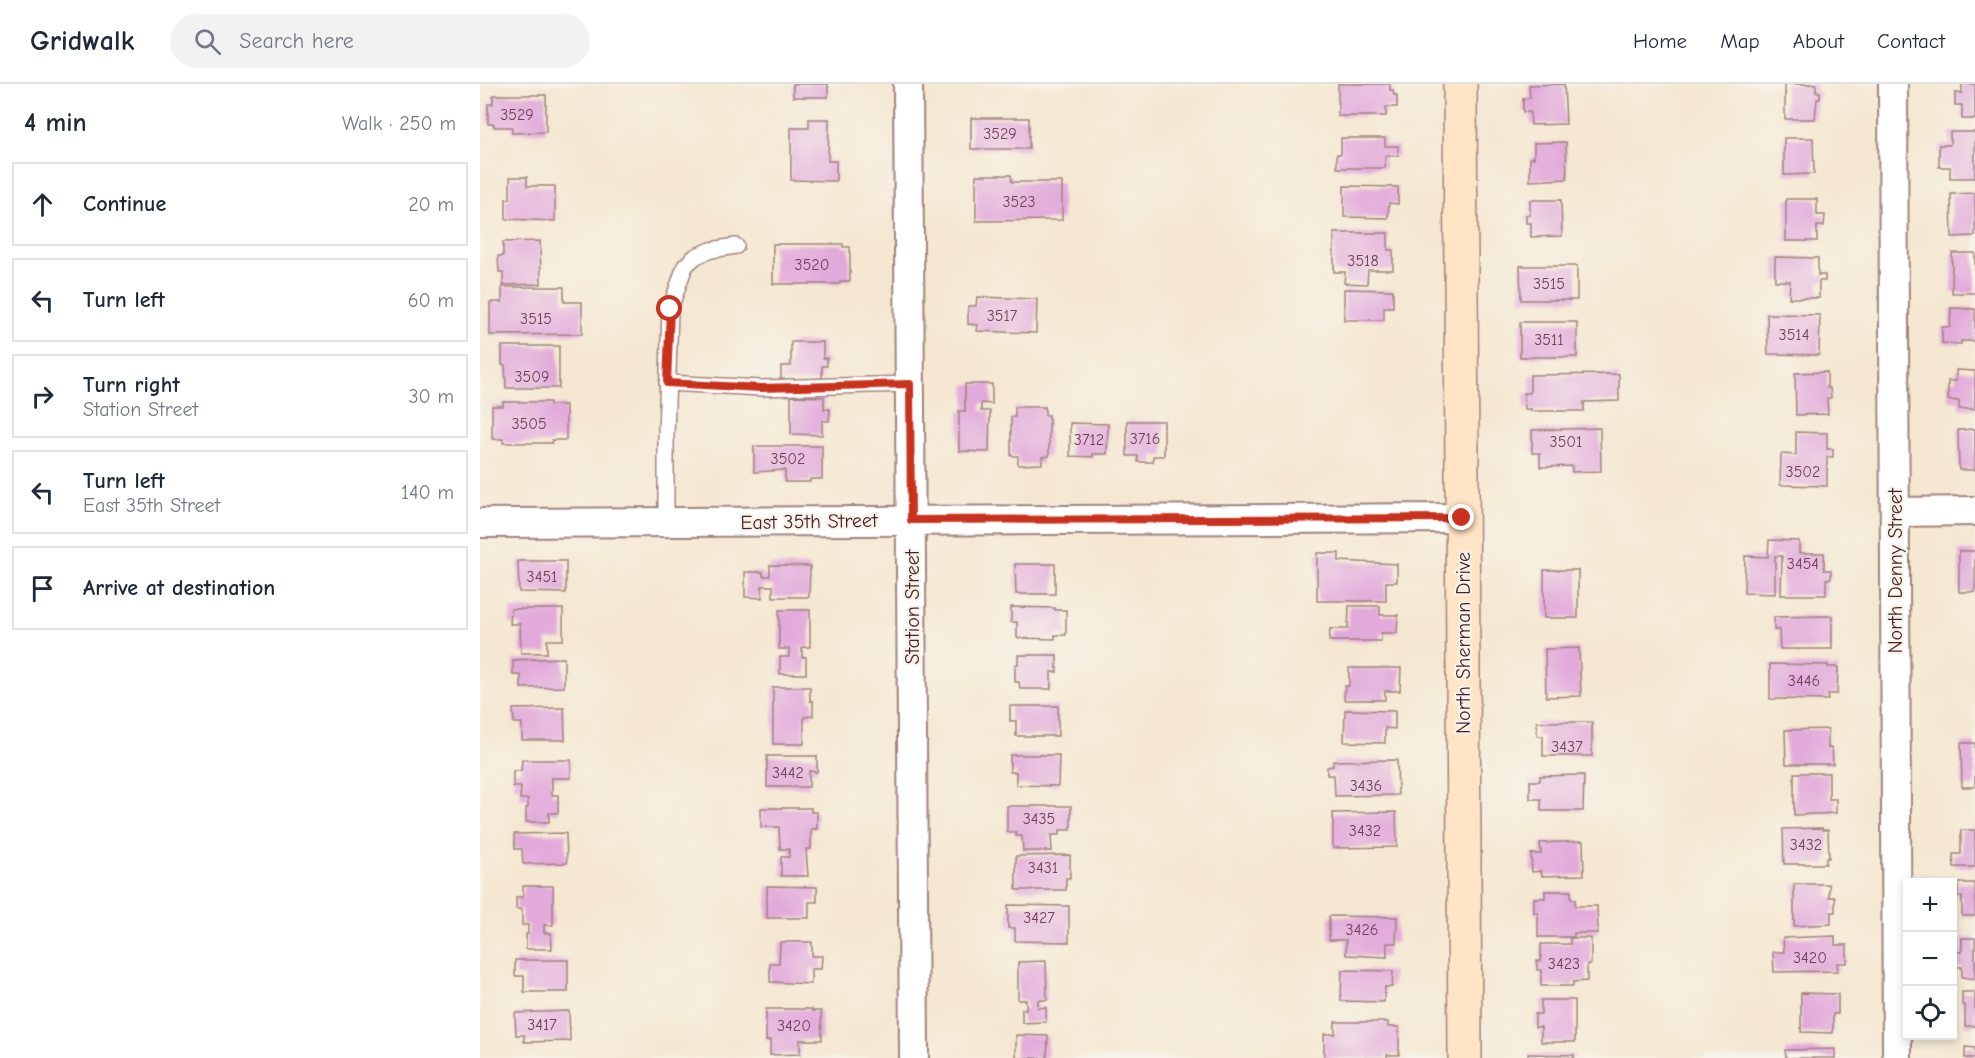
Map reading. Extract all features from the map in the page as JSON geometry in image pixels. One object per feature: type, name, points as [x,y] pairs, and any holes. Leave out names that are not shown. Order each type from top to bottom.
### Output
[{"type":"main road","name":"North Sherman Drive","points":[[1460,84],[1465,1058]]},
{"type":"street","name":"Station Street","points":[[908,84],[914,1058]]},
{"type":"street","name":"North Denny Street","points":[[1893,84],[1897,1058]]},
{"type":"street","points":[[1895,512],[1975,511]]},
{"type":"street","name":"East 35th Street","points":[[480,523],[1462,518]]},
{"type":"lane","points":[[666,522],[670,309],[685,266],[696,256],[711,250],[736,246]]},
{"type":"lane","points":[[667,383],[761,388],[910,384]]},
{"type":"building","points":[[793,84],[828,84],[828,97],[793,97]]},
{"type":"building","points":[[1338,84],[1390,84],[1390,90],[1397,95],[1397,107],[1386,107],[1386,116],[1338,116]]},
{"type":"building","points":[[1564,84],[1566,124],[1531,125],[1530,112],[1523,112],[1523,99],[1530,98],[1529,85]]},
{"type":"building","points":[[1785,84],[1816,84],[1816,92],[1820,92],[1820,99],[1817,99],[1815,119],[1785,119]]},
{"type":"building","points":[[1962,84],[1975,84],[1975,119],[1962,119],[1962,105],[1955,105],[1955,93],[1962,93]]},
{"type":"building","points":[[493,95],[546,95],[546,132],[512,133],[512,127],[494,127],[494,124],[488,124],[488,104],[493,104]]},
{"type":"building","points":[[971,118],[1029,118],[1029,149],[971,149]]},
{"type":"building","points":[[809,119],[829,119],[828,161],[836,161],[836,181],[791,180],[791,128],[809,128]]},
{"type":"building","points":[[1950,132],[1975,132],[1975,178],[1950,178],[1950,167],[1939,167],[1939,145],[1950,145]]},
{"type":"building","points":[[1341,138],[1385,138],[1385,146],[1398,146],[1398,156],[1385,156],[1385,168],[1337,168],[1337,154],[1341,154]]},
{"type":"building","points":[[1784,138],[1813,138],[1814,174],[1784,175]]},
{"type":"building","points":[[1566,142],[1567,179],[1530,181],[1530,158],[1534,158],[1534,143]]},
{"type":"building","points":[[976,175],[1011,175],[1012,182],[1062,182],[1062,220],[976,221]]},
{"type":"building","points":[[510,177],[527,177],[527,186],[555,186],[555,221],[506,219],[506,199],[510,199]]},
{"type":"building","points":[[1344,186],[1398,187],[1398,204],[1389,203],[1388,218],[1344,217]]},
{"type":"building","points":[[1975,193],[1975,236],[1952,237],[1951,194]]},
{"type":"building","points":[[1786,199],[1817,199],[1817,215],[1825,215],[1824,226],[1817,226],[1817,241],[1786,241]]},
{"type":"building","points":[[1530,200],[1561,200],[1562,236],[1531,237],[1531,223],[1526,223],[1526,215],[1530,215]]},
{"type":"building","points":[[1334,233],[1388,233],[1388,250],[1393,250],[1393,270],[1368,270],[1367,284],[1344,283],[1345,272],[1334,272]]},
{"type":"building","points":[[540,241],[541,284],[503,285],[503,272],[499,272],[498,256],[503,256],[503,242]]},
{"type":"building","points":[[773,244],[843,244],[843,247],[850,247],[850,281],[840,281],[840,284],[773,284]]},
{"type":"building","points":[[1952,253],[1975,253],[1975,293],[1952,293]]},
{"type":"building","points":[[1775,257],[1818,258],[1818,275],[1825,275],[1825,281],[1819,281],[1819,298],[1789,298],[1790,281],[1775,281]]},
{"type":"building","points":[[1520,266],[1577,266],[1577,300],[1521,300]]},
{"type":"building","points":[[502,287],[564,287],[564,302],[582,302],[582,334],[490,335],[490,302],[502,302]]},
{"type":"building","points":[[1344,289],[1393,290],[1393,307],[1384,307],[1384,320],[1344,320]]},
{"type":"building","points":[[977,297],[1037,299],[1036,333],[977,331],[978,325],[968,324],[968,306],[976,306]]},
{"type":"building","points":[[1951,308],[1975,309],[1975,341],[1961,341],[1961,344],[1942,343],[1942,327],[1950,327]]},
{"type":"building","points":[[1767,314],[1820,315],[1819,355],[1768,354]]},
{"type":"building","points":[[1520,322],[1577,322],[1577,357],[1520,357]]},
{"type":"building","points":[[791,342],[823,342],[823,358],[827,358],[827,366],[822,366],[822,381],[781,382],[781,366],[791,366]]},
{"type":"building","points":[[502,346],[559,346],[559,388],[506,388],[505,365],[502,365]]},
{"type":"building","points":[[1956,370],[1975,371],[1975,409],[1959,409],[1959,401],[1948,400],[1948,381],[1956,381]]},
{"type":"building","points":[[1827,372],[1827,388],[1830,388],[1831,398],[1827,398],[1828,414],[1796,415],[1795,373]]},
{"type":"building","points":[[1619,374],[1619,401],[1584,402],[1584,411],[1525,409],[1524,393],[1530,393],[1530,375]]},
{"type":"building","points":[[965,384],[992,384],[992,404],[981,403],[981,411],[990,411],[989,452],[959,451],[959,411],[965,411]]},
{"type":"building","points":[[791,396],[824,397],[824,409],[830,409],[829,421],[822,421],[822,435],[791,434]]},
{"type":"building","points":[[503,402],[550,402],[550,405],[566,405],[566,440],[552,440],[552,443],[503,443],[503,439],[492,439],[492,406],[503,406]]},
{"type":"building","points":[[1015,407],[1045,407],[1045,415],[1049,415],[1049,456],[1042,457],[1042,464],[1018,465],[1018,456],[1011,456],[1011,417],[1015,417]]},
{"type":"building","points":[[1127,421],[1164,421],[1164,456],[1153,456],[1153,462],[1138,462],[1138,456],[1127,456]]},
{"type":"building","points":[[1070,423],[1108,424],[1107,454],[1093,454],[1093,457],[1070,456]]},
{"type":"building","points":[[1600,428],[1601,471],[1572,472],[1572,466],[1540,467],[1540,453],[1532,453],[1532,430]]},
{"type":"building","points":[[1975,429],[1975,470],[1959,470],[1958,430]]},
{"type":"building","points":[[1796,432],[1827,433],[1827,449],[1833,449],[1833,457],[1827,457],[1827,486],[1780,485],[1781,454],[1796,455]]},
{"type":"building","points":[[754,446],[822,446],[822,479],[810,479],[810,482],[785,482],[785,470],[754,472]]},
{"type":"building","points":[[1769,540],[1799,541],[1799,553],[1824,553],[1824,570],[1831,570],[1831,579],[1826,579],[1826,595],[1781,595],[1782,556],[1775,556],[1775,594],[1744,593],[1745,556],[1768,557]]},
{"type":"building","points":[[1959,551],[1975,551],[1975,592],[1959,592]]},
{"type":"building","points":[[1317,553],[1339,553],[1339,561],[1397,564],[1397,582],[1386,582],[1386,601],[1317,601]]},
{"type":"building","points":[[518,561],[566,561],[566,593],[519,592]]},
{"type":"building","points":[[1015,564],[1055,564],[1055,594],[1016,594]]},
{"type":"building","points":[[770,565],[810,566],[809,597],[773,597],[773,586],[762,586],[762,598],[745,597],[745,572],[763,572],[763,576],[770,576]]},
{"type":"building","points":[[1544,570],[1578,570],[1578,618],[1544,618]]},
{"type":"building","points":[[1349,606],[1380,606],[1380,615],[1398,615],[1397,633],[1381,633],[1381,641],[1329,641],[1330,629],[1348,629]]},
{"type":"building","points":[[1011,607],[1066,610],[1066,635],[1055,635],[1055,639],[1017,638],[1017,622],[1011,622]]},
{"type":"building","points":[[511,609],[563,609],[563,640],[547,640],[547,653],[521,653],[520,624],[510,624]]},
{"type":"building","points":[[779,610],[810,610],[810,647],[802,647],[802,657],[806,657],[806,674],[780,674],[780,657],[789,657],[789,649],[779,649]]},
{"type":"building","points":[[1832,616],[1832,649],[1780,649],[1779,630],[1774,630],[1774,617]]},
{"type":"building","points":[[1579,648],[1581,696],[1546,697],[1545,649]]},
{"type":"building","points":[[1018,655],[1057,655],[1057,672],[1051,672],[1051,689],[1020,689],[1019,682],[1015,682],[1015,665],[1018,664]]},
{"type":"building","points":[[564,658],[564,687],[521,688],[521,675],[513,675],[513,660]]},
{"type":"building","points":[[1770,664],[1838,667],[1837,694],[1828,694],[1828,700],[1770,699]]},
{"type":"building","points":[[1349,668],[1401,668],[1400,691],[1385,691],[1385,700],[1344,700],[1345,686],[1349,686]]},
{"type":"building","points":[[773,687],[810,687],[813,716],[804,717],[804,744],[773,744]]},
{"type":"building","points":[[1010,706],[1058,706],[1058,736],[1016,736],[1016,721],[1010,721]]},
{"type":"building","points":[[564,708],[565,740],[522,740],[522,723],[514,723],[513,709]]},
{"type":"building","points":[[1345,710],[1395,711],[1395,729],[1385,728],[1385,743],[1344,742]]},
{"type":"building","points":[[1537,722],[1592,722],[1592,756],[1543,756],[1543,736],[1537,736]]},
{"type":"building","points":[[1828,729],[1828,748],[1832,748],[1833,764],[1786,764],[1785,730]]},
{"type":"building","points":[[1961,743],[1975,743],[1975,787],[1962,787]]},
{"type":"building","points":[[1010,755],[1059,755],[1058,786],[1016,785],[1016,772],[1010,772]]},
{"type":"building","points":[[767,756],[817,756],[817,772],[809,771],[809,787],[767,787]]},
{"type":"building","points":[[522,760],[571,760],[571,778],[552,778],[552,795],[558,795],[558,813],[549,813],[549,822],[526,822],[528,799],[520,799],[521,787],[513,787],[513,771],[521,771]]},
{"type":"building","points":[[1397,760],[1398,795],[1335,796],[1334,775],[1327,775],[1327,767],[1333,766],[1333,761]]},
{"type":"building","points":[[1794,773],[1829,773],[1829,799],[1836,799],[1836,813],[1794,815]]},
{"type":"building","points":[[1584,775],[1583,811],[1541,811],[1541,799],[1530,799],[1530,781],[1540,781],[1540,776]]},
{"type":"building","points":[[1007,806],[1071,806],[1071,830],[1060,830],[1060,835],[1051,835],[1052,851],[1023,851],[1022,836],[1016,836],[1016,832],[1007,832]]},
{"type":"building","points":[[761,808],[811,808],[811,812],[817,812],[817,829],[811,829],[811,849],[806,849],[808,876],[781,876],[781,857],[789,857],[789,849],[780,849],[779,827],[761,827]]},
{"type":"building","points":[[1396,812],[1397,847],[1333,848],[1333,813]]},
{"type":"building","points":[[1822,828],[1822,830],[1828,830],[1829,858],[1826,858],[1826,864],[1784,864],[1783,829]]},
{"type":"building","points":[[1961,830],[1975,830],[1975,867],[1954,867],[1953,854],[1961,854]]},
{"type":"building","points":[[566,833],[567,863],[523,864],[522,849],[515,849],[514,834]]},
{"type":"building","points":[[1583,841],[1584,875],[1542,876],[1541,871],[1532,872],[1531,854],[1541,854],[1540,843]]},
{"type":"building","points":[[1070,855],[1070,878],[1066,878],[1066,890],[1016,890],[1016,856]]},
{"type":"building","points":[[1958,883],[1975,883],[1975,916],[1962,916],[1962,897],[1958,897]]},
{"type":"building","points":[[1794,884],[1829,884],[1829,897],[1835,897],[1835,912],[1831,912],[1831,924],[1794,926]]},
{"type":"building","points":[[523,886],[553,886],[553,925],[544,925],[544,933],[551,933],[552,949],[526,949],[528,925],[522,925],[522,909],[516,909],[516,897],[523,897]]},
{"type":"building","points":[[767,886],[817,887],[817,902],[809,902],[809,918],[767,918]]},
{"type":"building","points":[[1545,891],[1571,891],[1571,899],[1575,899],[1575,906],[1597,906],[1598,933],[1574,933],[1574,937],[1538,937],[1538,913],[1534,913],[1534,898],[1545,898]]},
{"type":"building","points":[[1008,905],[1069,906],[1069,942],[1015,941],[1015,928],[1008,928]]},
{"type":"building","points":[[1329,916],[1397,917],[1396,943],[1387,943],[1387,957],[1346,955],[1346,940],[1329,940]]},
{"type":"building","points":[[1835,936],[1835,945],[1847,945],[1847,963],[1837,963],[1838,971],[1774,972],[1773,952],[1784,952],[1783,938]]},
{"type":"building","points":[[1570,938],[1591,938],[1591,964],[1587,964],[1587,981],[1573,982],[1573,986],[1541,986],[1541,970],[1537,970],[1537,961],[1541,961],[1541,944],[1570,944]]},
{"type":"building","points":[[1962,938],[1975,938],[1975,979],[1962,977],[1962,967],[1957,967],[1957,952],[1962,952]]},
{"type":"building","points":[[780,942],[812,942],[812,956],[822,956],[821,969],[811,969],[811,984],[770,982],[770,963],[779,963]]},
{"type":"building","points":[[515,960],[568,960],[568,992],[524,992],[524,976],[515,976]]},
{"type":"building","points":[[1046,961],[1047,1000],[1038,1000],[1038,1008],[1046,1007],[1046,1022],[1022,1023],[1022,1009],[1026,1009],[1026,1000],[1018,1000],[1018,962]]},
{"type":"building","points":[[1342,970],[1393,971],[1392,987],[1385,987],[1384,1002],[1341,1001]]},
{"type":"building","points":[[1962,992],[1975,992],[1975,1026],[1965,1026],[1965,1005],[1962,1005]]},
{"type":"building","points":[[1801,993],[1838,994],[1838,1014],[1833,1014],[1833,1033],[1801,1032]]},
{"type":"building","points":[[1541,1000],[1575,1000],[1575,1042],[1541,1042],[1541,1027],[1535,1027],[1535,1014],[1541,1014]]},
{"type":"building","points":[[766,1009],[821,1011],[822,1040],[800,1040],[800,1054],[770,1055],[770,1040],[766,1041]]},
{"type":"building","points":[[569,1011],[570,1041],[524,1042],[524,1035],[516,1035],[515,1013]]},
{"type":"building","points":[[1335,1022],[1388,1022],[1388,1027],[1399,1027],[1399,1055],[1387,1055],[1387,1058],[1324,1058],[1324,1034],[1335,1034]]},
{"type":"building","points":[[1016,1035],[1048,1036],[1047,1058],[1016,1058]]},
{"type":"building","points":[[1965,1047],[1975,1048],[1975,1058],[1965,1058]]},
{"type":"building","points":[[1835,1049],[1835,1058],[1786,1058],[1785,1050]]},
{"type":"building","points":[[1528,1054],[1574,1055],[1574,1058],[1528,1058]]},
{"type":"route","points":[[670,309],[667,383],[761,388],[910,384],[911,520],[1462,518]]}]
